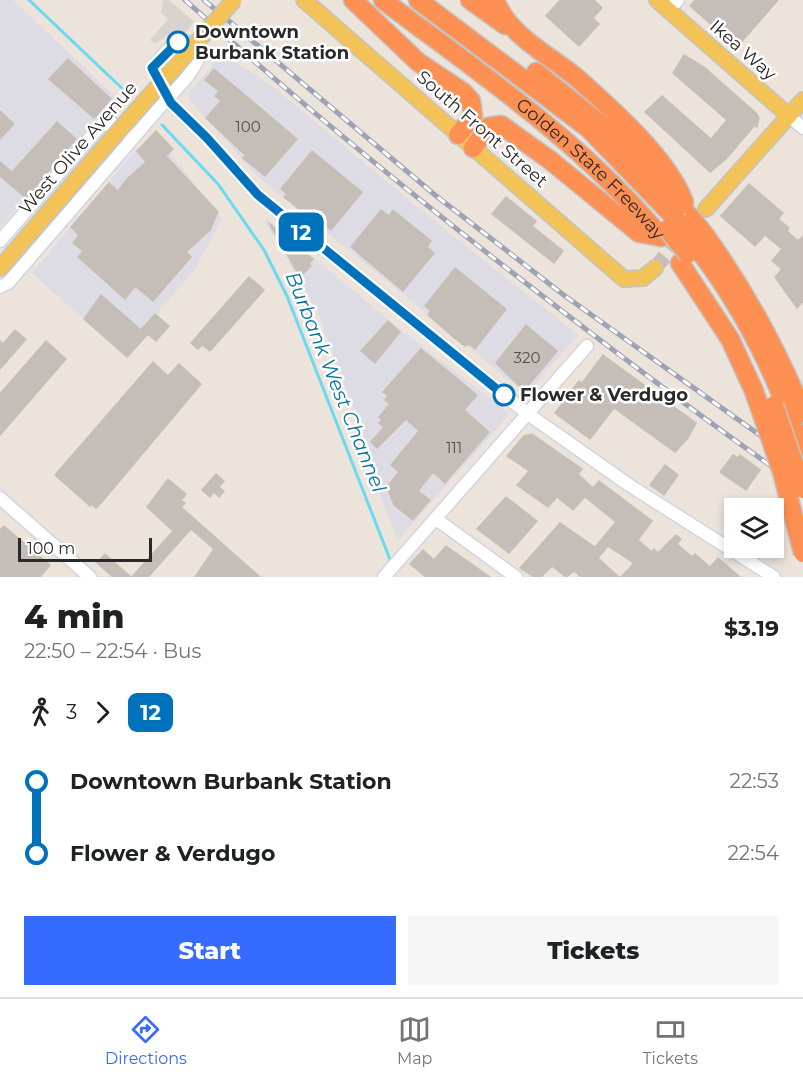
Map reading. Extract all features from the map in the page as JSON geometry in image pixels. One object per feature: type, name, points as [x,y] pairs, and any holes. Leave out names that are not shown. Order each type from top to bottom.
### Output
[{"type":"highway","points":[[353,0],[418,62],[463,92],[471,101],[473,116],[458,135]]},
{"type":"highway","name":"Golden State Freeway","points":[[383,0],[554,129],[620,190],[681,218],[692,249],[754,391],[782,472],[803,553]]},
{"type":"highway","points":[[418,0],[588,128],[681,218]]},
{"type":"highway","name":"Golden State Freeway","points":[[438,0],[603,124],[638,158],[681,218],[692,249],[758,315],[784,366],[789,410]]},
{"type":"highway","points":[[471,0],[576,78],[630,129],[678,183],[681,218]]},
{"type":"highway","points":[[495,0],[517,32]]},
{"type":"highway","points":[[473,148],[488,127],[501,125],[515,133],[596,196],[639,233],[681,218]]},
{"type":"highway","points":[[692,249],[733,321],[789,410],[803,454]]},
{"type":"highway","points":[[789,410],[803,489]]},
{"type":"main road","name":"West Olive Avenue","points":[[0,268],[234,0]]},
{"type":"main road","name":"South Front Street","points":[[304,0],[624,279],[637,280],[655,268]]},
{"type":"main road","name":"Ikea Way","points":[[668,3],[789,116]]},
{"type":"main road","points":[[681,218],[803,100]]},
{"type":"street","points":[[0,241],[101,125],[120,122],[178,42],[191,44],[199,51],[198,63],[8,283],[0,287]]},
{"type":"street","points":[[155,73],[168,97],[258,195],[528,414],[636,490],[774,577]]},
{"type":"street","name":"Ikea Way","points":[[789,116],[803,128]]},
{"type":"street","points":[[113,124],[128,134],[129,142]]},
{"type":"street","points":[[386,575],[586,346]]},
{"type":"street","points":[[0,498],[90,577]]},
{"type":"street","points":[[436,519],[516,577]]},
{"type":"shaded area","points":[[0,0],[13,0],[115,97],[0,227]]},
{"type":"shaded area","points":[[163,0],[169,0],[194,22],[185,33],[169,34],[155,44],[150,40],[168,19],[161,12]]},
{"type":"shaded area","points":[[222,54],[271,85],[423,212],[578,335],[528,392],[525,393],[258,177],[190,100],[189,93]]},
{"type":"shaded area","points":[[156,131],[173,149],[171,154],[222,219],[195,269],[122,354],[32,273],[136,150]]},
{"type":"shaded area","points":[[267,219],[397,327],[508,412],[507,417],[398,540],[364,456],[369,452],[317,311],[265,222]]},
{"type":"building","points":[[560,0],[594,0],[602,8],[593,18],[599,24],[579,46],[546,16]]},
{"type":"building","points":[[695,0],[778,0],[737,47],[690,6]]},
{"type":"building","points":[[684,55],[704,67],[759,118],[757,127],[755,125],[726,159],[710,172],[645,112],[662,96],[711,139],[727,120],[673,73]]},
{"type":"building","points":[[68,59],[111,99],[94,118],[49,79]]},
{"type":"building","points":[[214,69],[297,139],[265,176],[243,158],[245,155],[206,118],[221,101],[215,96],[219,91],[205,80]]},
{"type":"building","points":[[0,111],[14,124],[0,139]]},
{"type":"building","points":[[57,122],[76,139],[26,198],[0,176],[0,162],[12,172]]},
{"type":"building","points":[[156,131],[173,149],[166,156],[218,212],[210,230],[186,252],[191,257],[153,301],[135,286],[125,299],[78,257],[83,251],[73,243],[79,235],[71,227],[109,183],[118,191],[127,179],[146,162],[137,151]]},
{"type":"building","points":[[312,151],[362,192],[331,230],[325,225],[322,228],[284,197],[287,194],[281,189]]},
{"type":"building","points":[[749,184],[783,213],[778,219],[789,228],[787,231],[798,241],[803,236],[803,301],[797,308],[775,277],[782,269],[772,261],[782,249],[765,235],[755,246],[721,216]]},
{"type":"building","points":[[506,197],[536,221],[532,226],[563,251],[554,263],[492,214]]},
{"type":"building","points":[[381,210],[389,216],[393,210],[431,241],[427,247],[434,253],[403,291],[351,247]]},
{"type":"building","points":[[269,223],[313,259],[309,264],[311,266],[300,277]]},
{"type":"building","points":[[455,268],[506,309],[475,349],[469,344],[465,346],[453,337],[428,315],[431,311],[425,306]]},
{"type":"building","points":[[249,277],[264,290],[210,351],[202,345],[198,349],[191,343]]},
{"type":"building","points":[[101,295],[141,330],[155,314],[169,326],[156,341],[148,334],[127,357],[84,319]]},
{"type":"building","points":[[388,321],[400,332],[375,363],[361,351]]},
{"type":"building","points":[[526,325],[557,351],[524,391],[496,363]]},
{"type":"building","points":[[15,330],[26,339],[0,369],[0,341],[3,344]]},
{"type":"building","points":[[46,341],[66,359],[0,435],[0,394]]},
{"type":"building","points":[[421,349],[477,395],[464,410],[489,432],[445,483],[433,472],[418,491],[430,500],[413,520],[394,505],[387,487],[399,472],[391,465],[419,431],[406,419],[377,448],[371,442],[384,427],[379,423],[382,420],[379,417],[390,404],[385,400],[388,396],[383,392]]},
{"type":"building","points":[[603,355],[696,423],[688,438],[675,452],[614,408],[590,439],[555,413],[579,381],[582,383]]},
{"type":"building","points":[[153,362],[168,376],[179,364],[201,384],[102,502],[96,508],[91,504],[90,506],[55,475]]},
{"type":"building","points":[[532,434],[582,469],[578,474],[593,488],[599,481],[652,521],[638,540],[652,552],[654,549],[658,553],[676,535],[681,539],[677,544],[692,557],[695,554],[710,567],[718,558],[740,577],[621,577],[634,563],[608,546],[598,558],[619,577],[581,577],[574,571],[566,577],[552,566],[541,577],[534,577],[520,568],[560,523],[595,547],[616,522],[585,497],[573,510],[557,497],[548,507],[517,485],[529,471],[507,456],[524,436]]},
{"type":"building","points":[[733,455],[738,458],[740,455],[760,470],[746,490],[720,472]]},
{"type":"building","points":[[665,465],[678,475],[664,495],[650,485]]},
{"type":"building","points":[[216,474],[224,481],[219,487],[224,491],[219,497],[214,492],[210,497],[202,490]]},
{"type":"building","points":[[168,479],[186,494],[181,500],[185,503],[181,507],[260,577],[195,577],[214,549],[191,529],[148,577],[132,577],[173,531],[147,507]]},
{"type":"building","points":[[506,497],[537,521],[509,553],[477,529]]},
{"type":"building","points":[[4,526],[50,565],[40,577],[0,577],[0,530]]},
{"type":"building","points":[[446,546],[490,577],[426,577],[410,564],[423,550],[434,560]]},
{"type":"building","points":[[105,554],[131,577],[113,577],[97,563]]},
{"type":"waterway","name":"Burbank West Channel","points":[[29,0],[128,94]]},
{"type":"waterway","name":"Burbank West Channel","points":[[162,125],[218,184],[264,250],[287,296],[391,562]]},
{"type":"tunnel","points":[[655,268],[684,234]]},
{"type":"railway","points":[[185,0],[372,161],[468,238],[653,380],[803,488]]},
{"type":"railway","points":[[204,0],[435,195],[565,296],[803,466]]},
{"type":"bus line","name":"12","points":[[178,42],[172,45],[152,68],[171,103],[207,138],[258,195],[504,395]]},
{"type":"place","name":"Downtown Burbank Station","points":[[178,42]]},
{"type":"place","name":"Flower & Verdugo","points":[[504,395]]}]
